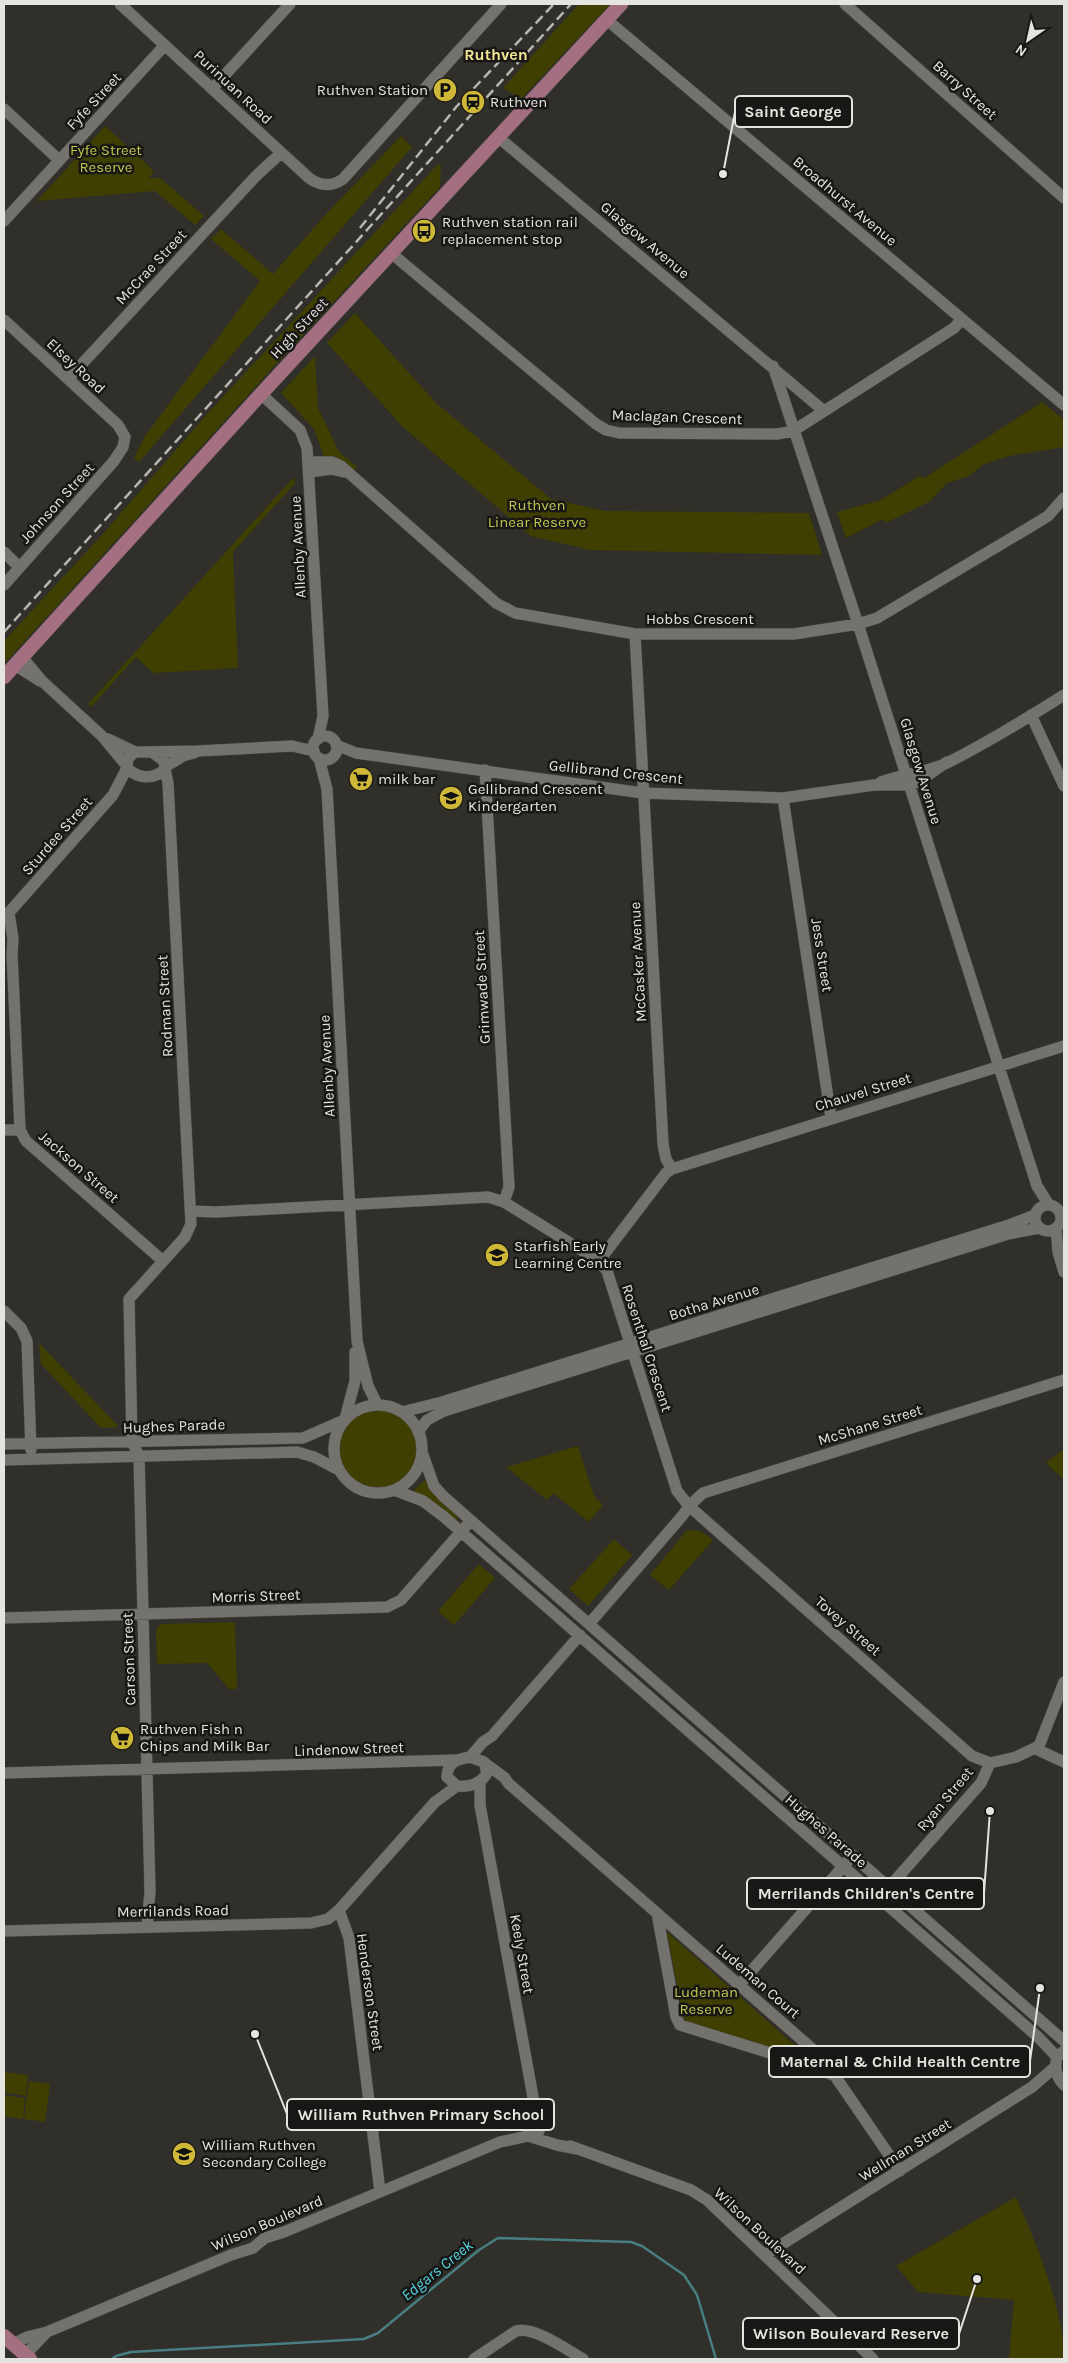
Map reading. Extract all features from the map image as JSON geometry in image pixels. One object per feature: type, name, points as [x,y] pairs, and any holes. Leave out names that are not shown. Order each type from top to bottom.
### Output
[{"type":"main road","name":"High Street","points":[[4,677],[260,394],[621,4]]},
{"type":"main road","points":[[8,2340],[28,2357]]},
{"type":"street","name":"Purinuan Road","points":[[120,4],[312,181],[329,185],[343,179],[501,4]]},
{"type":"street","points":[[212,89],[290,4]]},
{"type":"street","name":"Barry Street","points":[[845,4],[1064,198]]},
{"type":"street","name":"Broadhurst Avenue","points":[[607,20],[1064,405]]},
{"type":"street","name":"Fyfe Street","points":[[4,221],[165,45]]},
{"type":"street","points":[[4,109],[59,160]]},
{"type":"street","name":"Glasgow Avenue","points":[[498,137],[824,410]]},
{"type":"street","name":"McCrae Street","points":[[68,379],[279,150]]},
{"type":"street","name":"Maclagan Crescent","points":[[391,253],[606,430],[620,433],[777,434],[793,431],[954,328],[962,319]]},
{"type":"street","name":"Elsey Road","points":[[4,320],[118,425],[125,437]]},
{"type":"street","name":"Glasgow Avenue","points":[[773,366],[858,624],[1037,1186],[1048,1209]]},
{"type":"street","name":"Allenby Avenue","points":[[260,394],[300,430],[307,448],[357,1341],[361,1381],[377,1404]]},
{"type":"street","name":"Johnson Street","points":[[4,585],[114,461],[123,447],[125,437]]},
{"type":"street","name":"Hobbs Crescent","points":[[309,467],[342,471],[350,475],[496,603],[515,613],[636,634],[794,634],[858,624],[877,618],[1048,516],[1064,498]]},
{"type":"street","points":[[4,552],[20,567]]},
{"type":"street","name":"McCasker Avenue","points":[[636,634],[663,1144],[666,1159],[672,1169]]},
{"type":"street","points":[[18,661],[102,736],[138,776],[152,777],[165,768],[164,761],[160,756],[152,752],[135,752],[102,736]]},
{"type":"street","name":"Gellibrand Crescent","points":[[152,752],[292,746],[325,748],[643,793],[783,798],[908,780],[947,762],[1064,696]]},
{"type":"street","points":[[1031,716],[1064,786]]},
{"type":"street","name":"Gellibrand Crescent","points":[[165,768],[183,756],[198,751]]},
{"type":"street","points":[[127,766],[128,758],[135,752]]},
{"type":"street","name":"Sturdee Street","points":[[113,795],[127,766]]},
{"type":"street","name":"Rodman Street","points":[[165,768],[191,1214]]},
{"type":"street","name":"Grimwade Street","points":[[484,770],[509,1187],[504,1202]]},
{"type":"street","name":"Sturdee Street","points":[[6,916],[113,795],[138,776]]},
{"type":"street","points":[[152,777],[168,800]]},
{"type":"street","name":"Jess Street","points":[[783,798],[831,1118]]},
{"type":"street","name":"Jackson Street","points":[[6,916],[13,938],[12,954],[20,1130],[26,1141],[163,1261]]},
{"type":"street","points":[[4,942],[12,954]]},
{"type":"street","name":"Chauvel Street","points":[[672,1169],[1064,1046]]},
{"type":"street","points":[[4,1130],[20,1130]]},
{"type":"street","points":[[139,1456],[132,1442],[129,1299],[188,1233],[191,1214],[488,1196],[504,1202],[600,1261],[666,1173],[672,1169]]},
{"type":"street","points":[[1053,1226],[1035,1222],[1048,1209],[1061,1215],[1053,1226],[1064,1272]]},
{"type":"street","name":"Botha Avenue","points":[[418,1432],[427,1420],[444,1411],[517,1384],[898,1264],[1009,1225],[1048,1209]]},
{"type":"street","name":"Botha Avenue","points":[[898,1264],[1008,1234],[1053,1226]]},
{"type":"street","name":"Rosenthal Crescent","points":[[600,1261],[606,1271],[677,1492],[689,1506]]},
{"type":"street","points":[[4,1311],[21,1328],[27,1341],[31,1459]]},
{"type":"street","name":"McShane Street","points":[[689,1506],[703,1493],[1064,1380]]},
{"type":"street","name":"Allenby Avenue","points":[[344,1420],[361,1381]]},
{"type":"street","name":"Botha Avenue","points":[[402,1412],[517,1384]]},
{"type":"street","points":[[377,1404],[386,1405],[402,1412],[412,1420],[418,1432],[422,1452],[419,1464],[413,1475],[404,1484],[384,1493],[362,1490],[353,1486],[338,1470],[334,1458],[333,1445],[336,1433],[344,1420],[365,1406],[377,1404]]},
{"type":"street","name":"Hughes Parade","points":[[4,1444],[303,1438],[344,1420]]},
{"type":"street","name":"Hughes Parade","points":[[4,1460],[297,1452],[314,1456],[338,1470]]},
{"type":"street","name":"Hughes Parade","points":[[422,1452],[434,1486],[470,1521],[1064,2041]]},
{"type":"street","name":"Carson Street","points":[[139,1456],[152,1927]]},
{"type":"street","name":"Hughes Parade","points":[[394,1490],[423,1501],[461,1532],[1038,2036],[1059,2059]]},
{"type":"street","points":[[589,1624],[689,1506]]},
{"type":"street","name":"Tovey Street","points":[[689,1506],[972,1756],[990,1763]]},
{"type":"street","name":"Morris Street","points":[[4,1618],[393,1605],[401,1600],[470,1521]]},
{"type":"street","points":[[470,1757],[483,1742],[492,1736],[580,1635]]},
{"type":"street","points":[[640,1688],[649,1678]]},
{"type":"street","points":[[1064,1682],[1042,1741],[1036,1748],[1064,1762]]},
{"type":"street","points":[[434,1802],[461,1786],[482,1780],[487,1773],[485,1763],[492,1736]]},
{"type":"street","name":"Ryan Street","points":[[880,1898],[981,1783],[990,1763],[1000,1762],[1036,1748]]},
{"type":"street","points":[[339,1910],[434,1802],[451,1764],[456,1760],[470,1757],[485,1763]]},
{"type":"street","name":"Lindenow Street","points":[[4,1773],[456,1760]]},
{"type":"street","name":"Lindenow Street","points":[[425,1761],[447,1775]]},
{"type":"street","name":"Ludeman Court","points":[[485,1763],[505,1778],[508,1783],[817,2053],[900,2171]]},
{"type":"street","points":[[447,1775],[461,1786]]},
{"type":"street","name":"Ludeman Court","points":[[482,1780],[495,1778],[508,1783]]},
{"type":"street","name":"Keely Street","points":[[482,1780],[480,1805],[535,2108],[540,2124],[536,2134]]},
{"type":"street","name":"Keely Street","points":[[461,1786],[473,1794],[480,1805]]},
{"type":"street","points":[[739,1985],[853,1856]]},
{"type":"street","name":"Merrilands Road","points":[[4,1931],[311,1923],[328,1919],[339,1910]]},
{"type":"street","name":"Henderson Street","points":[[339,1910],[349,1938],[380,2192]]},
{"type":"street","points":[[657,1913],[676,2017],[680,2025],[814,2067],[835,2076]]},
{"type":"street","points":[[1059,2059],[1062,2083]]},
{"type":"street","name":"Wellman Street","points":[[765,2255],[1032,2087],[1059,2059]]},
{"type":"street","name":"Wellman Street","points":[[1032,2087],[1062,2083]]},
{"type":"street","name":"Wilson Boulevard","points":[[8,2340],[47,2332],[231,2255],[253,2248],[265,2238],[500,2142],[536,2134],[557,2146],[577,2149],[691,2190],[707,2200],[873,2359]]},
{"type":"street","name":"Wellman Street","points":[[774,2263],[783,2248],[794,2237]]},
{"type":"street","points":[[474,2359],[516,2331],[524,2330],[534,2332],[583,2359]]},
{"type":"street","name":"Wilson Boulevard","points":[[28,2357],[47,2332]]},
{"type":"green space","points":[[579,4],[610,4],[521,99],[503,88]]},
{"type":"green space","name":"Fyfe Street Reserve","points":[[105,126],[154,171],[149,178],[160,178],[204,216],[195,225],[155,191],[37,201]]},
{"type":"green space","points":[[401,136],[412,147],[139,462],[134,458],[145,436],[260,281],[211,239],[221,229],[273,274],[328,212]]},
{"type":"green space","points":[[438,164],[441,166],[440,187],[4,664],[4,641],[101,536],[207,414]]},
{"type":"green space","name":"Ruthven Linear Reserve","points":[[355,313],[436,403],[551,499],[605,511],[809,513],[822,555],[590,550],[531,536],[403,427],[327,343]]},
{"type":"green space","points":[[315,356],[318,408],[339,452],[357,467],[354,470],[324,457],[314,429],[281,393]]},
{"type":"green space","points":[[1042,402],[1064,420],[1064,447],[1009,456],[984,464],[969,476],[947,483],[929,502],[886,523],[883,519],[846,538],[837,512],[881,500],[919,476],[924,478]]},
{"type":"green space","points":[[294,477],[295,483],[233,552],[238,668],[153,673],[136,657],[91,707],[88,704]]},
{"type":"green space","points":[[39,1343],[119,1427],[101,1428],[41,1364]]},
{"type":"green space","points":[[378,1408],[394,1411],[407,1420],[416,1433],[419,1449],[416,1465],[407,1478],[394,1487],[378,1490],[362,1487],[349,1478],[340,1465],[337,1449],[340,1433],[349,1420],[362,1411]]},
{"type":"green space","points":[[578,1446],[594,1496],[603,1505],[589,1522],[553,1493],[547,1500],[506,1467]]},
{"type":"green space","points":[[1064,1449],[1064,1480],[1046,1463]]},
{"type":"green space","points":[[425,1480],[454,1513],[459,1524],[413,1491]]},
{"type":"green space","points":[[687,1530],[700,1531],[713,1540],[669,1590],[650,1575]]},
{"type":"green space","points":[[614,1539],[632,1555],[588,1606],[569,1589]]},
{"type":"green space","points":[[479,1564],[495,1578],[454,1625],[438,1611]]},
{"type":"green space","points":[[235,1622],[237,1689],[229,1689],[207,1663],[157,1664],[156,1629],[161,1624]]},
{"type":"green space","name":"Ludeman Reserve","points":[[667,1932],[816,2064],[687,2021],[683,2017]]},
{"type":"green space","points":[[4,2072],[28,2075],[26,2096],[4,2092]]},
{"type":"green space","points":[[29,2081],[50,2084],[45,2122],[24,2119]]},
{"type":"green space","points":[[4,2095],[25,2098],[23,2119],[4,2116]]},
{"type":"green space","points":[[1016,2197],[1048,2277],[1059,2319],[1064,2359],[1009,2359],[1014,2300],[918,2292],[896,2266]]},
{"type":"waterway","name":"Edgars Creek","points":[[112,2359],[131,2352],[364,2339],[378,2333],[479,2250],[498,2238],[631,2242],[642,2246],[684,2275],[697,2295],[716,2359]]},
{"type":"railway","points":[[360,228],[457,106],[554,4]]},
{"type":"railway","points":[[4,632],[571,4]]},
{"type":"place","name":"Ruthven Station","points":[[445,90]]},
{"type":"place","name":"Ruthven","points":[[473,102]]},
{"type":"place","name":"Saint George","points":[[723,174]]},
{"type":"place","name":"Ruthven station rail replacement stop","points":[[424,231]]},
{"type":"place","name":"milk bar","points":[[361,779]]},
{"type":"place","name":"Gellibrand Crescent Kindergarten","points":[[451,798]]},
{"type":"place","name":"Starfish Early Learning Centre","points":[[497,1255]]},
{"type":"place","name":"Ruthven Fish n Chips and Milk Bar","points":[[122,1738]]},
{"type":"place","name":"Merrilands Children's Centre","points":[[990,1811]]},
{"type":"place","name":"Maternal & Child Health Centre","points":[[1040,1988]]},
{"type":"place","name":"William Ruthven Primary School","points":[[255,2034]]},
{"type":"place","name":"William Ruthven Secondary College","points":[[184,2154]]},
{"type":"place","name":"Wilson Boulevard Reserve","points":[[977,2279]]},
{"type":"district","name":"Ruthven","points":[[496,54]]}]
